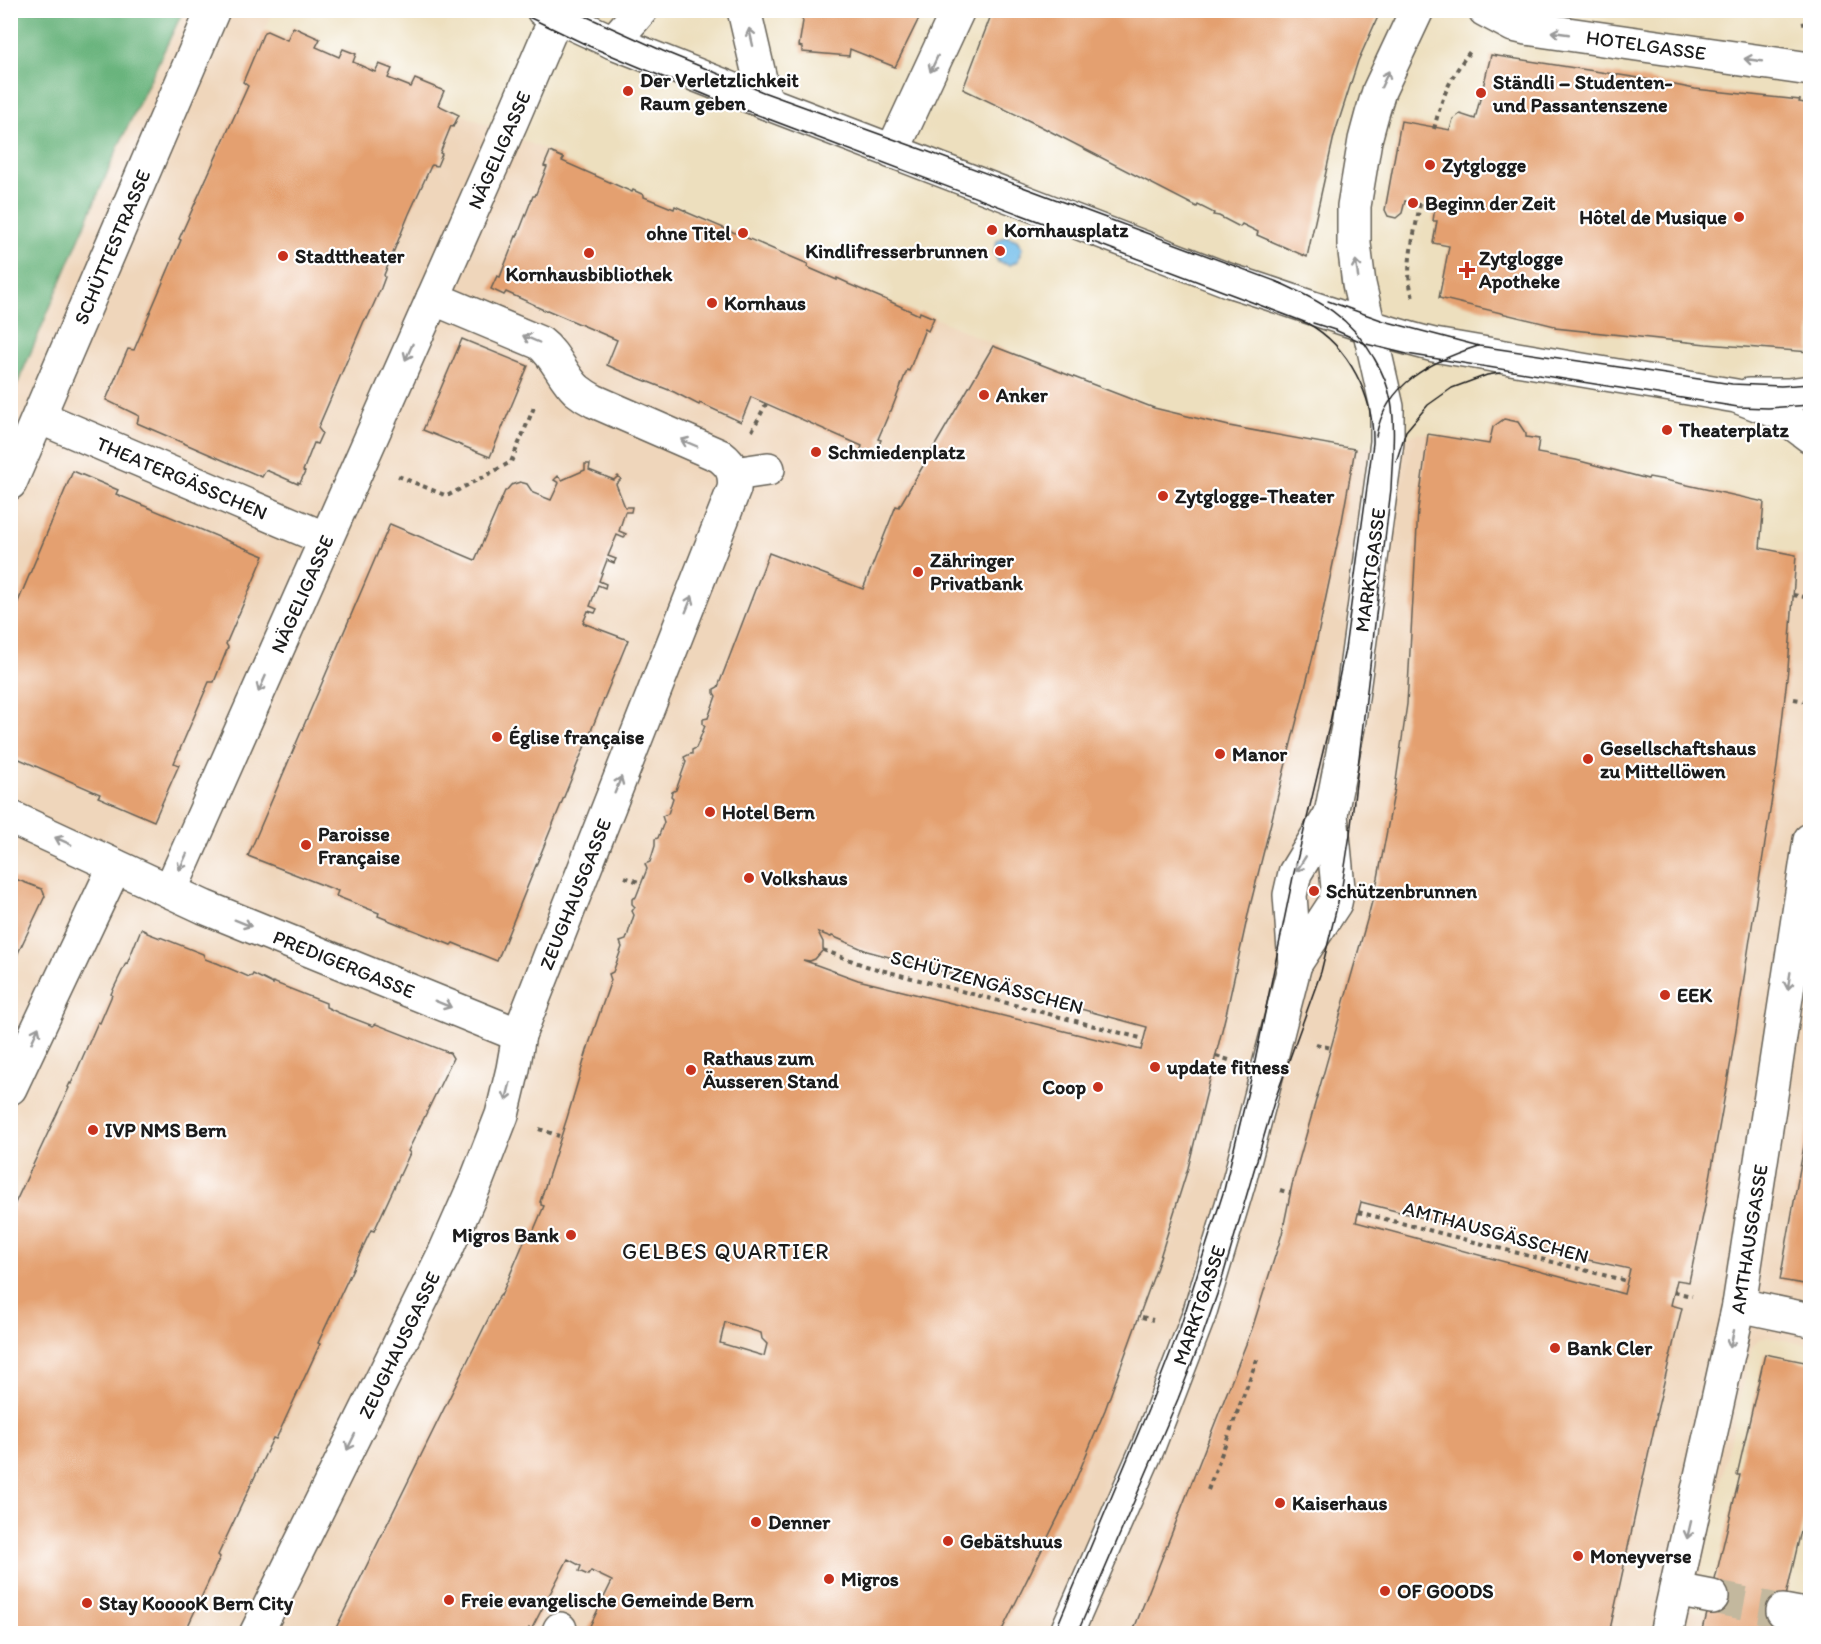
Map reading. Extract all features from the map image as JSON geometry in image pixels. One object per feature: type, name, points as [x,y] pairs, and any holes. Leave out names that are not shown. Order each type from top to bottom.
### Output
[{"type":"street","name":"SCHÜTTESTRASSE","points":[[10,483],[213,10]]},
{"type":"street","points":[[613,42],[641,10]]},
{"type":"street","points":[[744,10],[767,103]]},
{"type":"street","points":[[892,152],[958,10]]},
{"type":"street","name":"MARKTGASSE","points":[[1295,963],[1335,903],[1338,888],[1331,814],[1348,727],[1387,442],[1386,400],[1359,284],[1354,244],[1356,189],[1365,140],[1379,91],[1417,10]]},
{"type":"street","points":[[550,14],[613,42],[767,103],[1228,280],[1424,343],[1736,396],[1778,412],[1810,436]]},
{"type":"street","name":"NÄGELIGASSE","points":[[170,891],[512,120],[550,14]]},
{"type":"street","name":"HOTELGASSE","points":[[1492,14],[1526,28],[1810,69]]},
{"type":"street","points":[[433,298],[540,343],[548,348],[578,390],[594,401],[720,456],[734,474],[768,469]]},
{"type":"street","points":[[1722,393],[1770,395],[1810,392]]},
{"type":"street","name":"THEATERGÄSSCHEN","points":[[39,417],[326,539]]},
{"type":"street","name":"ZEUGHAUSGASSE","points":[[256,1634],[455,1230],[476,1182],[502,1115],[519,1035],[731,498],[734,489],[734,474]]},
{"type":"street","name":"MARKTGASSE","points":[[1066,1634],[1148,1447],[1199,1315],[1240,1178],[1295,963],[1290,895],[1295,873],[1331,814]]},
{"type":"street","points":[[10,817],[170,891]]},
{"type":"street","name":"AMTHAUSGASSE","points":[[1666,1634],[1739,1305],[1810,840]]},
{"type":"street","points":[[10,1088],[115,866]]},
{"type":"street","name":"PREDIGERGASSE","points":[[170,891],[204,907],[519,1035]]},
{"type":"street","points":[[1739,1305],[1810,1320]]},
{"type":"street","points":[[1676,1590],[1712,1597]]},
{"type":"path","points":[[1434,129],[1446,89],[1492,14]]},
{"type":"path","points":[[1420,204],[1408,272],[1424,343]]},
{"type":"path","points":[[361,461],[447,496],[502,467],[511,462],[554,358]]},
{"type":"path","points":[[1793,595],[1810,598]]},
{"type":"path","points":[[1794,699],[1805,701]]},
{"type":"path","name":"SCHÜTZENGÄSSCHEN","points":[[823,950],[866,966],[1144,1038]]},
{"type":"path","name":"AMTHAUSGÄSSCHEN","points":[[1358,1212],[1627,1281]]},
{"type":"path","points":[[1674,1292],[1692,1296]]},
{"type":"path","points":[[1208,1490],[1258,1357]]},
{"type":"shaded area","points":[[185,11],[267,11],[270,17],[265,31],[286,39],[292,26],[321,38],[318,47],[339,57],[343,48],[357,54],[353,63],[375,72],[379,63],[392,69],[388,78],[410,87],[415,79],[444,91],[438,104],[564,158],[563,161],[673,209],[675,206],[918,314],[920,311],[1034,363],[1154,408],[1229,426],[1355,449],[1420,433],[1488,444],[1492,427],[1504,419],[1518,422],[1526,437],[1540,440],[1537,453],[1576,460],[1648,479],[1649,476],[1764,502],[1761,547],[1810,556],[1810,1345],[1768,1337],[1760,1339],[1752,1347],[1692,1610],[1810,1633],[11,1634],[11,402],[120,145]]},
{"type":"green space","points":[[11,10],[183,11],[119,145],[11,399]]},
{"type":"water","name":"Kindlifresserbrunnen","points":[[1006,236],[1017,240],[1022,248],[1018,261],[1010,265],[998,262],[994,253],[997,241]]},
{"type":"building","points":[[797,10],[923,10],[895,67],[850,49],[849,56],[802,52],[802,47],[799,46],[803,21]]},
{"type":"building","points":[[993,10],[1381,10],[1358,61],[1334,136],[1307,257],[1257,235],[1258,232],[1242,224],[1240,227],[1213,215],[1214,213],[1198,205],[1197,207],[963,89]]},
{"type":"building","name":"Stadttheater","points":[[293,27],[320,39],[316,47],[339,57],[343,49],[356,54],[353,62],[375,72],[379,64],[392,69],[388,78],[411,87],[415,79],[444,91],[438,105],[459,115],[453,127],[451,126],[437,166],[431,166],[409,214],[381,288],[364,321],[318,428],[322,433],[317,444],[314,443],[303,471],[305,472],[298,484],[266,470],[262,477],[137,423],[139,416],[106,400],[128,349],[134,350],[181,240],[179,239],[248,86],[243,82],[264,32],[267,31],[287,40]]},
{"type":"building","points":[[1491,55],[1695,89],[1800,100],[1799,102],[1810,104],[1810,352],[1555,328],[1555,326],[1439,298],[1449,246],[1433,243],[1437,221],[1433,221],[1435,207],[1405,201],[1402,213],[1396,218],[1388,216],[1385,210],[1401,121],[1450,130],[1453,119],[1460,114],[1475,119]]},
{"type":"building","name":"Kornhaus","points":[[550,152],[564,158],[562,161],[632,192],[633,190],[674,209],[675,206],[808,264],[807,267],[837,280],[837,278],[919,315],[920,312],[934,318],[928,331],[925,329],[909,371],[907,370],[878,439],[881,440],[875,455],[861,449],[862,446],[751,397],[741,422],[618,370],[607,365],[617,340],[506,292],[504,295],[491,289],[497,276],[500,277],[533,196],[535,196],[547,167],[544,166]]},
{"type":"building","points":[[462,339],[528,366],[490,457],[423,430]]},
{"type":"building","points":[[993,346],[1154,408],[1229,426],[1355,449],[1316,644],[1249,910],[1188,1168],[1157,1267],[1105,1410],[1071,1491],[1000,1634],[586,1634],[612,1581],[591,1571],[588,1575],[579,1571],[581,1566],[568,1559],[531,1630],[529,1628],[526,1634],[333,1634],[501,1296],[529,1230],[533,1232],[544,1206],[540,1202],[611,980],[609,974],[613,972],[622,947],[620,942],[626,940],[634,915],[632,911],[635,907],[632,899],[636,897],[647,869],[645,864],[650,862],[655,839],[658,838],[664,822],[662,816],[668,814],[673,798],[672,792],[676,790],[686,762],[684,757],[692,754],[705,726],[703,719],[708,718],[716,696],[714,689],[718,687],[769,553],[863,589],[896,506],[899,507]],"holes":[[[818,932],[867,951],[1147,1027],[1141,1050],[858,980],[803,960],[815,959],[823,950],[823,942]],[[725,1322],[761,1333],[762,1339],[767,1344],[764,1356],[720,1343]]]},
{"type":"building","points":[[1504,419],[1518,422],[1526,437],[1539,439],[1537,453],[1576,460],[1648,479],[1649,477],[1665,480],[1764,502],[1760,548],[1796,555],[1788,669],[1777,766],[1731,1061],[1689,1282],[1677,1280],[1671,1305],[1682,1308],[1656,1415],[1609,1634],[1132,1634],[1252,1329],[1282,1234],[1292,1185],[1378,878],[1395,788],[1407,704],[1418,509],[1428,434],[1489,444],[1493,427]],"holes":[[[1361,1202],[1570,1256],[1630,1269],[1624,1294],[1356,1222]]]},
{"type":"building","name":"Église française","points":[[585,464],[590,464],[589,470],[614,480],[618,476],[621,479],[616,484],[625,507],[632,507],[631,512],[625,512],[619,531],[626,534],[624,538],[617,535],[608,556],[616,559],[614,563],[607,560],[599,581],[606,584],[605,588],[598,585],[590,606],[597,609],[595,613],[588,611],[583,623],[628,640],[497,961],[378,916],[379,913],[336,896],[338,891],[248,856],[390,524],[475,560],[505,491],[511,485],[520,482],[527,484],[533,493],[551,500],[559,483],[554,480],[558,476],[562,480],[585,470]]},
{"type":"building","points":[[73,471],[118,490],[116,494],[264,556],[226,644],[228,647],[214,682],[209,682],[174,763],[179,765],[154,821],[98,797],[100,794],[10,755],[10,621]]},
{"type":"building","points":[[10,877],[42,889],[45,896],[10,970]]},
{"type":"building","points":[[141,929],[203,954],[205,959],[249,977],[253,974],[273,984],[273,982],[326,1003],[326,1007],[339,1013],[373,1026],[376,1024],[450,1053],[453,1058],[408,1151],[410,1153],[374,1231],[371,1230],[318,1343],[320,1344],[277,1437],[273,1438],[218,1555],[220,1557],[186,1630],[184,1629],[182,1634],[10,1634],[10,1214],[98,1022],[100,1023]]},
{"type":"building","points":[[1810,1118],[1810,1285],[1780,1280]]},
{"type":"building","points":[[1765,1354],[1810,1363],[1810,1491],[1779,1627],[1805,1634],[1702,1634],[1740,1475],[1737,1475]]},
{"type":"tunnel","points":[[1712,1597],[1783,1611]]},
{"type":"tram line","points":[[514,10],[589,46],[713,98],[1307,323],[1322,333],[1347,359],[1364,391],[1369,408],[1373,443],[1345,649],[1293,877],[1254,1066],[1224,1190],[1180,1328],[1054,1634]]},
{"type":"tram line","points":[[572,10],[763,92],[1283,284]]},
{"type":"tram line","points":[[1077,1634],[1178,1399],[1220,1286],[1274,1102],[1321,972],[1342,886],[1350,834],[1391,489],[1393,445],[1391,401],[1377,363],[1355,331],[1321,303],[1278,282]]},
{"type":"tram line","points":[[1328,301],[1384,321],[1479,346],[1732,384],[1781,386],[1810,384]]},
{"type":"tram line","points":[[1313,323],[1366,344],[1407,354],[1738,407],[1768,408],[1810,405]]},
{"type":"tram line","points":[[1376,436],[1381,418],[1401,388],[1428,367],[1478,346]]},
{"type":"tram line","points":[[1396,462],[1406,431],[1428,405],[1452,388],[1487,375],[1500,373]]},
{"type":"place","name":"Der Verletzlichkeit Raum geben","points":[[628,91]]},
{"type":"place","name":"Ständli – Studenten- und Passantenszene","points":[[1481,93]]},
{"type":"place","name":"Zytglogge","points":[[1430,165]]},
{"type":"place","name":"Beginn der Zeit","points":[[1413,203]]},
{"type":"place","name":"Hôtel de Musique","points":[[1739,217]]},
{"type":"place","name":"Kornhausplatz","points":[[992,230]]},
{"type":"place","name":"ohne Titel","points":[[743,233]]},
{"type":"place","name":"Kindlifresserbrunnen","points":[[1000,251]]},
{"type":"place","name":"Kornhausbibliothek","points":[[589,253]]},
{"type":"place","name":"Stadttheater","points":[[283,256]]},
{"type":"place","name":"Zytglogge Apotheke","points":[[1467,270]]},
{"type":"place","name":"Kornhaus","points":[[712,303]]},
{"type":"place","name":"Anker","points":[[984,395]]},
{"type":"place","name":"Theaterplatz","points":[[1667,430]]},
{"type":"place","name":"Schmiedenplatz","points":[[816,452]]},
{"type":"place","name":"Zytglogge-Theater","points":[[1163,496]]},
{"type":"place","name":"Zähringer Privatbank","points":[[918,572]]},
{"type":"place","name":"Église française","points":[[497,737]]},
{"type":"place","name":"Manor","points":[[1220,754]]},
{"type":"place","name":"Gesellschaftshaus zu Mittellöwen","points":[[1588,759]]},
{"type":"place","name":"Hotel Bern","points":[[710,812]]},
{"type":"place","name":"Paroisse Française","points":[[306,845]]},
{"type":"place","name":"Volkshaus","points":[[749,878]]},
{"type":"place","name":"Schützenbrunnen","points":[[1314,891]]},
{"type":"place","name":"EEK","points":[[1665,995]]},
{"type":"place","name":"update fitness","points":[[1155,1067]]},
{"type":"place","name":"Rathaus zum Äusseren Stand","points":[[691,1070]]},
{"type":"place","name":"Coop","points":[[1098,1087]]},
{"type":"place","name":"IVP NMS Bern","points":[[93,1130]]},
{"type":"place","name":"Migros Bank","points":[[571,1235]]},
{"type":"place","name":"Bank Cler","points":[[1555,1348]]},
{"type":"place","name":"Kaiserhaus","points":[[1280,1503]]},
{"type":"place","name":"Denner","points":[[756,1522]]},
{"type":"place","name":"Gebätshuus","points":[[948,1541]]},
{"type":"place","name":"Moneyverse","points":[[1578,1556]]},
{"type":"place","name":"Migros","points":[[829,1579]]},
{"type":"place","name":"OF GOODS","points":[[1385,1591]]},
{"type":"place","name":"Freie evangelische Gemeinde Bern","points":[[449,1600]]},
{"type":"place","name":"Stay KooooK Bern City","points":[[87,1603]]},
{"type":"district","name":"GELBES QUARTIER","points":[[726,1251]]}]
